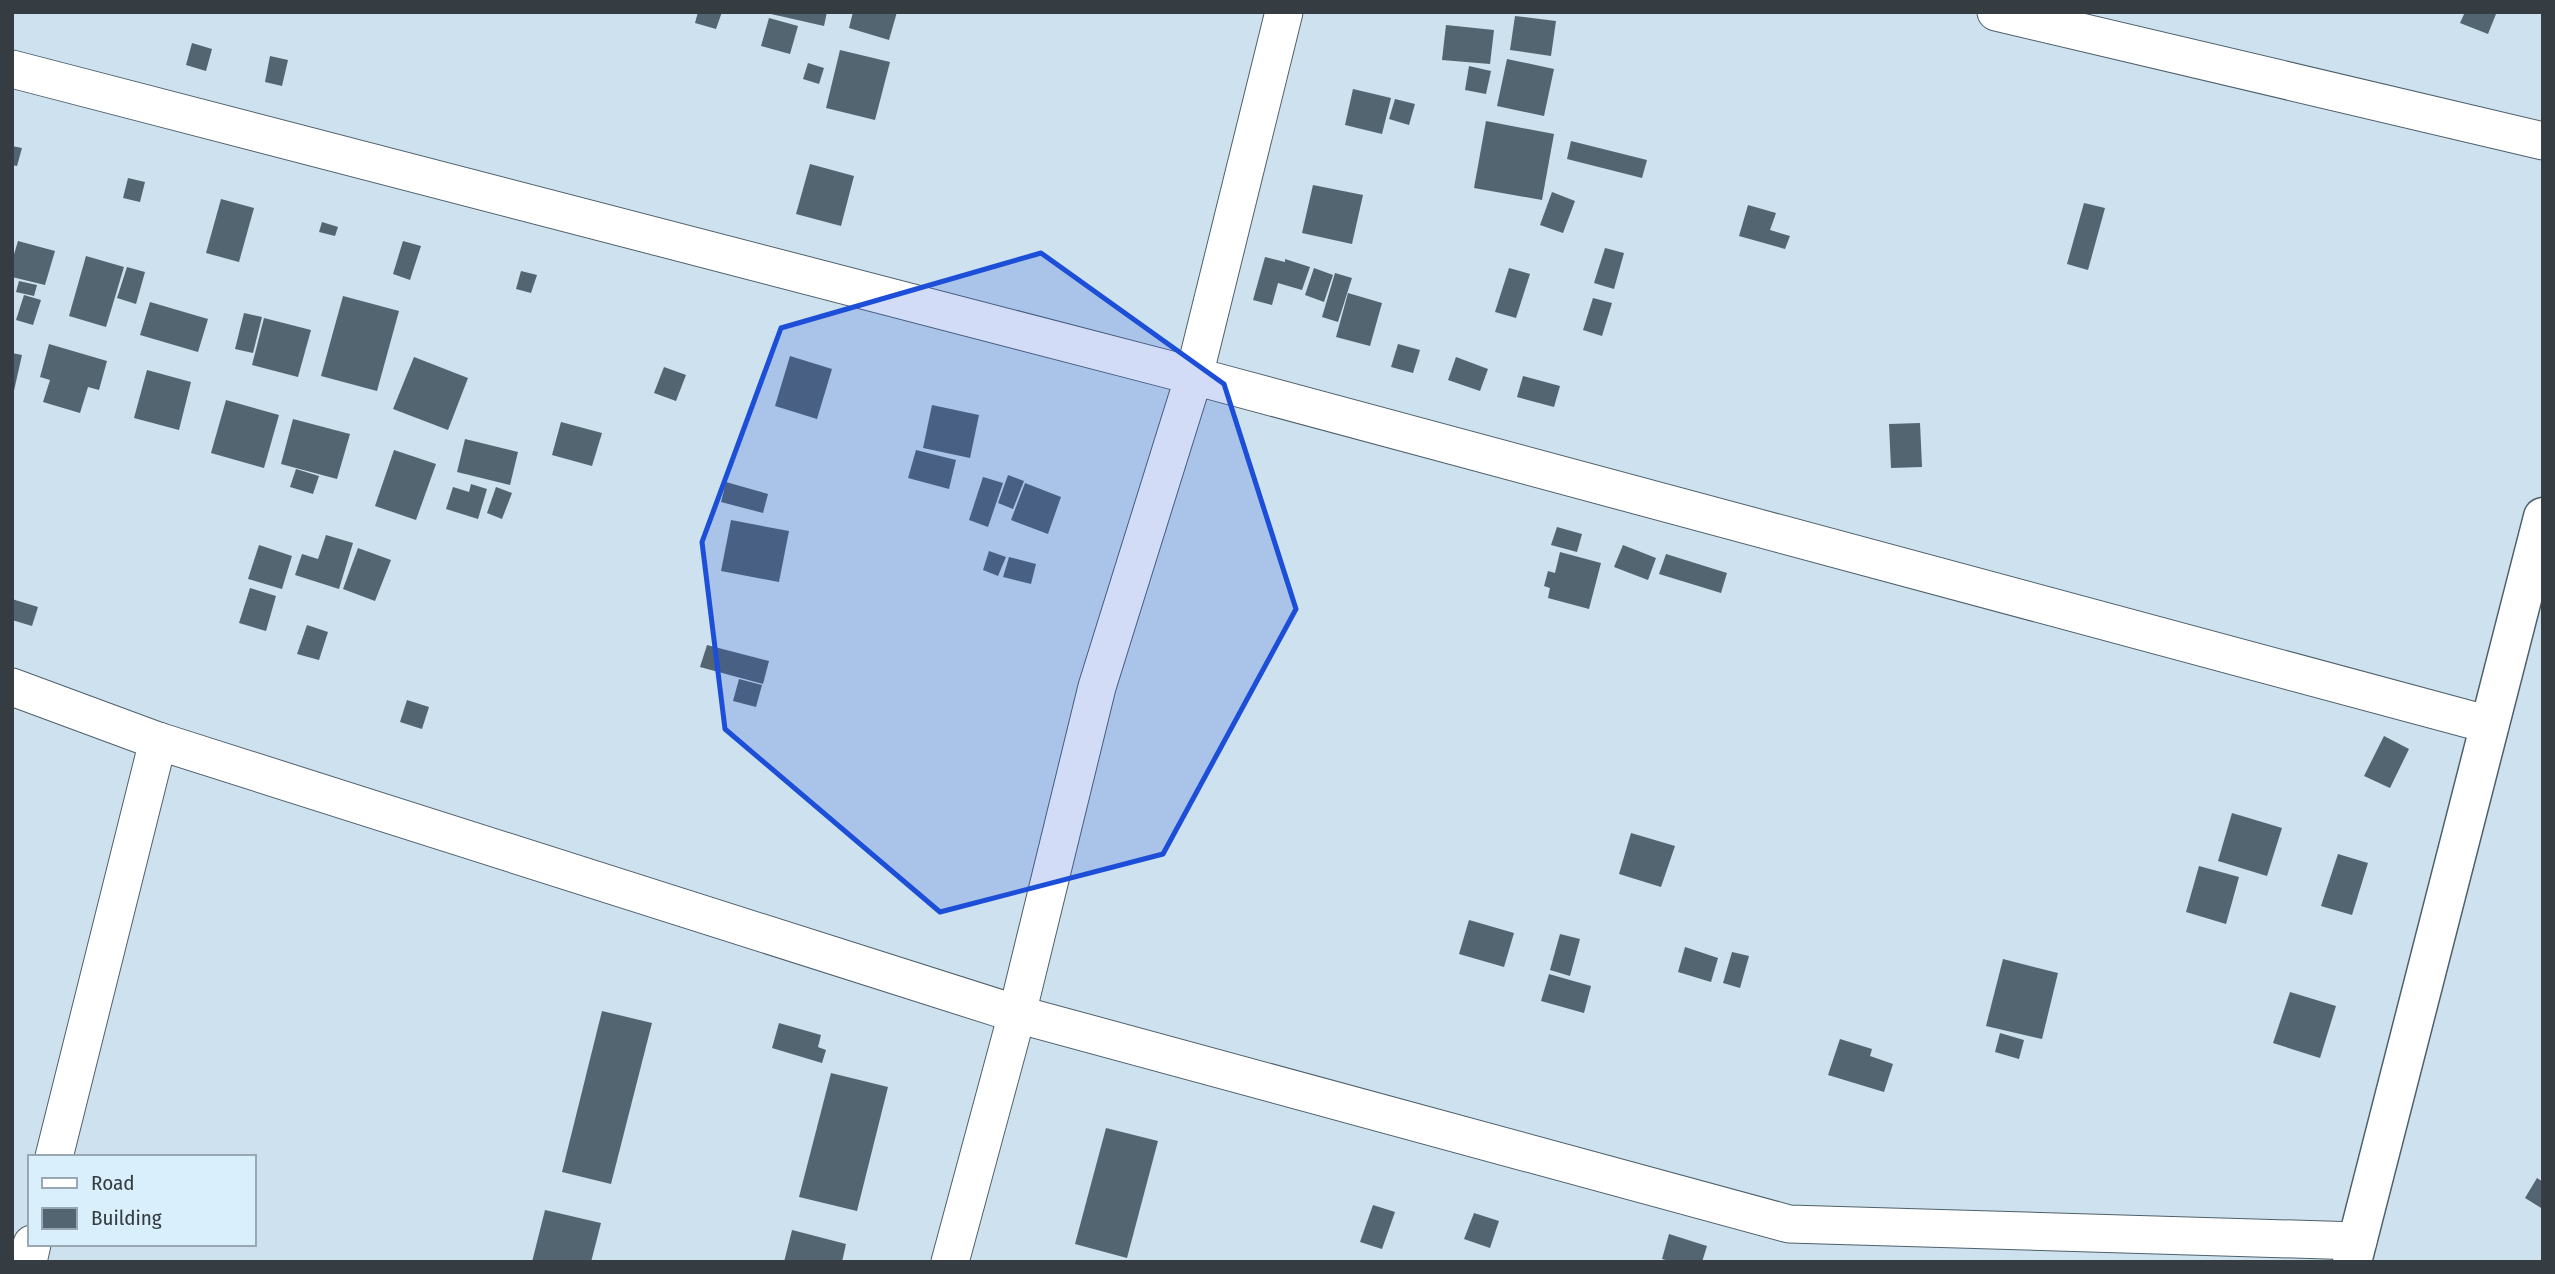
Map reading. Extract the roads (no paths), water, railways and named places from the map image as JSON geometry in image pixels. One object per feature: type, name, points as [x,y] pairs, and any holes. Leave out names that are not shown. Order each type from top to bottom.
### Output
[{"type":"highway","points":[[2355,1251],[2543,517]]},
{"type":"street","points":[[950,1262],[1017,1014],[1097,687],[1194,376],[1284,12]]},
{"type":"street","points":[[1996,12],[2543,141]]},
{"type":"street","points":[[12,69],[1194,376],[2490,725]]},
{"type":"street","points":[[12,687],[158,741],[1017,1014],[1789,1224],[2355,1251]]},
{"type":"street","points":[[54,1155],[158,741]]}]
